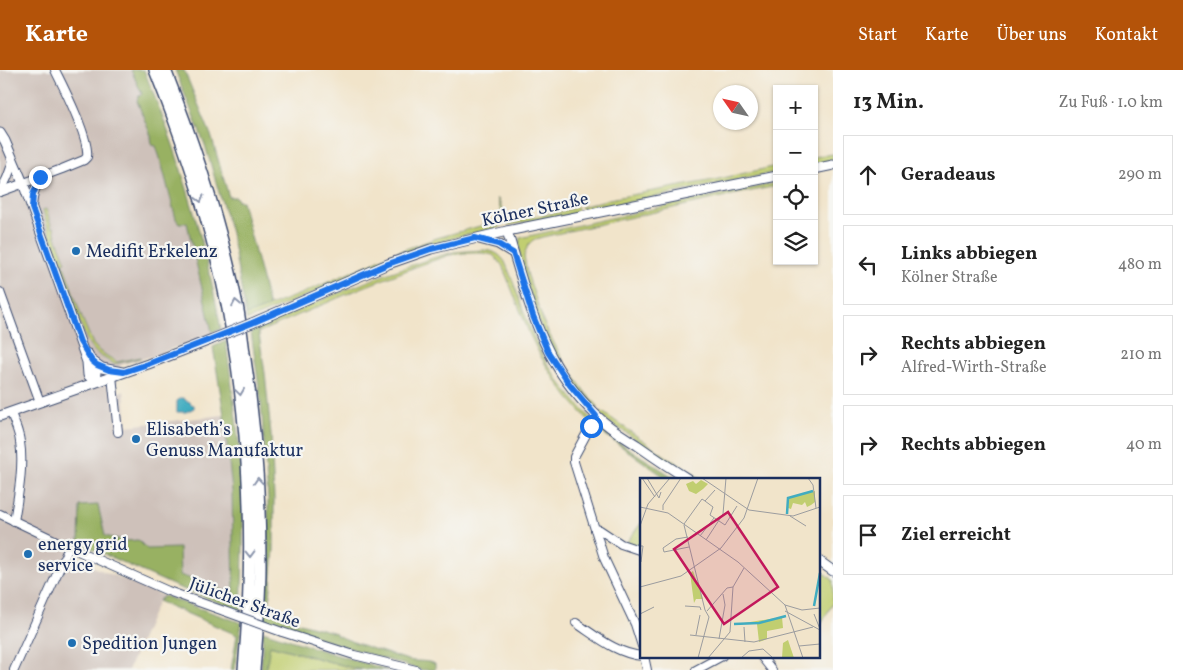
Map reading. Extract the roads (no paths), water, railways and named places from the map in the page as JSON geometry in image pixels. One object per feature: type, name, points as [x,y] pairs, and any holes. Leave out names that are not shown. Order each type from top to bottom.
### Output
[{"type":"highway","points":[[155,70],[182,140],[201,202],[228,308],[247,450],[250,565],[244,670]]},
{"type":"highway","points":[[165,70],[195,150],[215,217],[237,305],[250,387],[259,494],[260,566],[254,670]]},
{"type":"main road","points":[[0,133],[32,208],[87,362],[88,375],[95,382]]},
{"type":"main road","points":[[818,168],[833,165]]},
{"type":"main road","name":"Kölner Straße","points":[[0,416],[210,340],[388,264],[431,249],[506,231],[773,177]]},
{"type":"main road","points":[[506,231],[533,316],[548,352],[570,385],[596,416],[613,430],[686,478]]},
{"type":"main road","points":[[475,238],[498,244],[513,253]]},
{"type":"main road","points":[[80,342],[92,361],[96,372],[95,382]]},
{"type":"main road","points":[[92,361],[102,368],[124,372]]},
{"type":"main road","points":[[820,562],[833,571]]},
{"type":"street","points":[[0,191],[84,160],[87,157],[88,148],[77,118],[55,70]]},
{"type":"street","points":[[0,191],[6,182],[13,160]]},
{"type":"street","points":[[32,208],[33,195],[40,177]]},
{"type":"street","points":[[0,292],[40,402]]},
{"type":"street","points":[[112,376],[118,432]]},
{"type":"street","points":[[11,412],[20,443],[18,494],[14,521]]},
{"type":"street","points":[[596,416],[574,457],[574,462],[604,558],[635,624],[640,640]]},
{"type":"street","name":"Jülicher Straße","points":[[0,514],[168,591],[282,632],[354,655],[416,670]]},
{"type":"street","points":[[595,529],[600,530],[621,544],[640,550]]},
{"type":"street","points":[[14,670],[69,547]]},
{"type":"street","points":[[576,623],[621,651],[640,656]]},
{"type":"street","points":[[696,670],[718,658]]},
{"type":"street","points":[[763,658],[772,670]]},
{"type":"water","points":[[181,398],[194,405],[194,408],[186,412],[177,412],[177,401]]},
{"type":"place","name":"Medifit Erkelenz","points":[[76,251]]},
{"type":"place","name":"Elisabeth’s Genuss Manufaktur","points":[[136,439]]},
{"type":"place","name":"energy grid service","points":[[28,554]]},
{"type":"place","name":"Spedition Jungen","points":[[72,643]]}]
